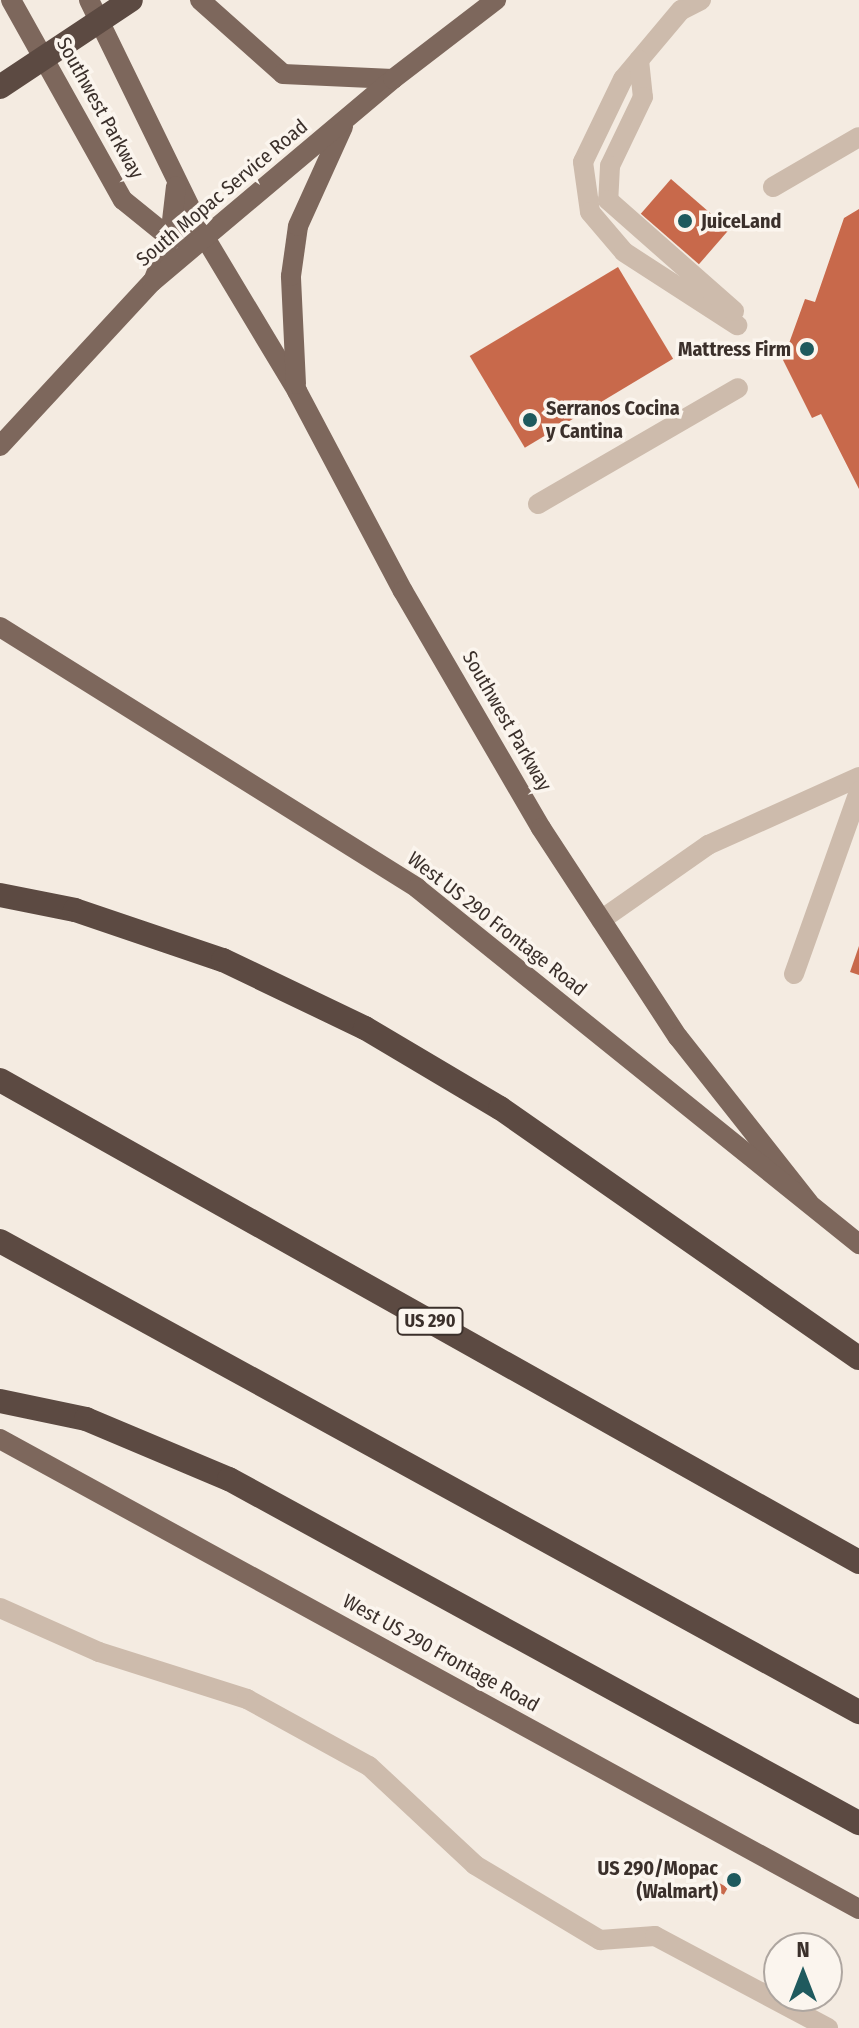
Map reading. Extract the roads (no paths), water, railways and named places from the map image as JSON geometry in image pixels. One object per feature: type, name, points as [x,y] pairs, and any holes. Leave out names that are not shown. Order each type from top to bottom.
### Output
[{"type":"highway","points":[[0,87],[131,0]]},
{"type":"highway","points":[[0,895],[75,910],[223,960],[365,1028],[500,1108],[631,1196],[859,1358]]},
{"type":"highway","name":"US 290","points":[[0,1080],[859,1562]]},
{"type":"highway","points":[[0,1241],[859,1712]]},
{"type":"highway","points":[[0,1401],[86,1419],[229,1479],[859,1823]]},
{"type":"main road","name":"Southwest Parkway","points":[[11,0],[102,169],[138,216],[170,238]]},
{"type":"main road","name":"Southwest Parkway","points":[[89,0],[143,102],[176,186],[297,391],[403,591],[601,920],[678,1037],[809,1203]]},
{"type":"main road","points":[[200,0],[283,74],[393,79]]},
{"type":"main road","name":"South Mopac Service Road","points":[[0,446],[152,282],[393,79],[496,0]]},
{"type":"main road","points":[[297,391],[291,276],[298,226],[347,120]]},
{"type":"main road","points":[[152,282],[170,238],[176,186]]},
{"type":"main road","points":[[170,238],[204,236]]},
{"type":"main road","name":"West US 290 Frontage Road","points":[[0,627],[417,888],[859,1244]]},
{"type":"main road","name":"West US 290 Frontage Road","points":[[0,1439],[859,1909]]},
{"type":"lane","points":[[639,60],[643,97],[610,166],[608,200],[739,320],[624,252],[590,212],[583,162],[623,79],[681,10],[701,0]]},
{"type":"lane","points":[[773,187],[859,137]]},
{"type":"lane","points":[[538,504],[738,388]]},
{"type":"lane","points":[[601,920],[708,845],[859,777]]},
{"type":"lane","points":[[794,974],[859,791]]},
{"type":"lane","points":[[0,1608],[99,1652],[247,1699],[369,1766],[475,1865],[600,1940],[655,1936],[828,2028]]},
{"type":"place","name":"JuiceLand","points":[[685,221]]},
{"type":"place","name":"Mattress Firm","points":[[807,349]]},
{"type":"place","name":"Serranos Cocina y Cantina","points":[[530,420]]},
{"type":"place","name":"US 290/Mopac (Walmart)","points":[[734,1880]]}]
